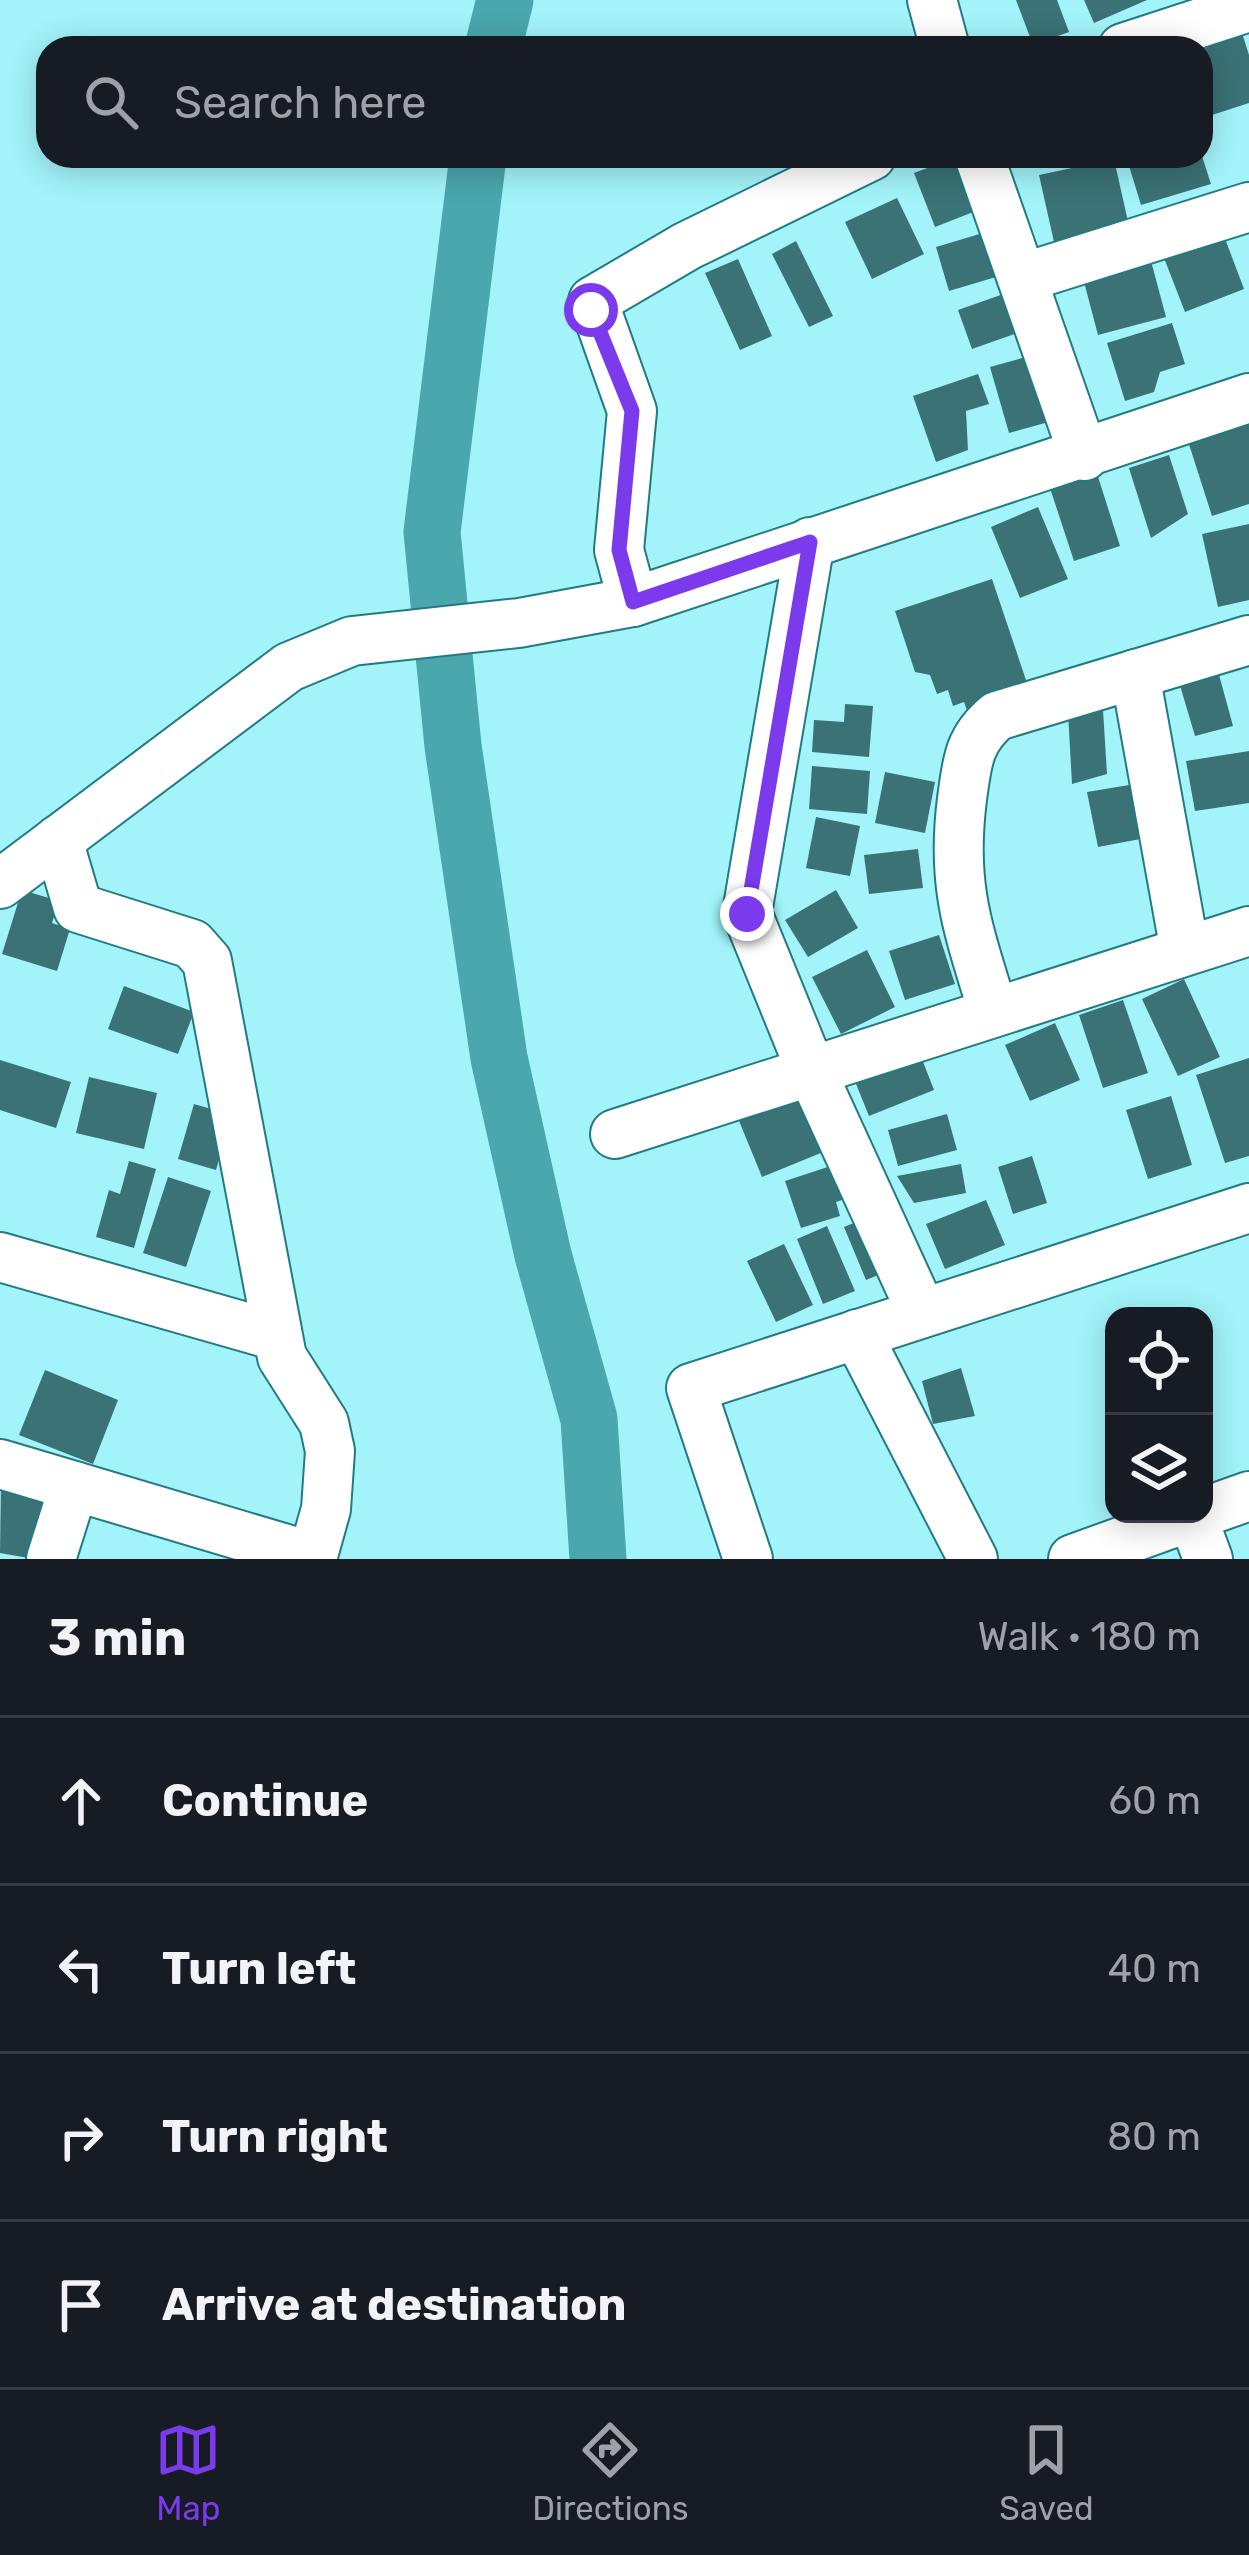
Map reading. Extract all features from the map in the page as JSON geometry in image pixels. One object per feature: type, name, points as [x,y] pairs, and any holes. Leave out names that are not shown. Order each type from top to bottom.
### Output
[{"type":"street","points":[[932,0],[942,36]]},
{"type":"street","points":[[1161,36],[1249,7]]},
{"type":"street","points":[[633,602],[619,550],[632,411],[592,301],[687,246],[846,168]]},
{"type":"street","points":[[983,168],[1084,456]]},
{"type":"street","points":[[1022,278],[1249,207]]},
{"type":"street","points":[[0,884],[289,667],[352,641],[519,623],[633,602],[1249,398]]},
{"type":"street","points":[[810,542],[747,914],[810,1068],[922,1313]]},
{"type":"street","points":[[993,1011],[959,898],[956,855],[969,747],[997,716],[1249,640]]},
{"type":"street","points":[[1135,674],[1185,951]]},
{"type":"street","points":[[0,1464],[313,1558],[326,1509],[330,1451],[324,1423],[291,1376],[277,1336],[207,962],[192,944],[77,908],[58,840]]},
{"type":"street","points":[[615,1134],[1249,931]]},
{"type":"street","points":[[748,1559],[692,1388],[1249,1208]]},
{"type":"street","points":[[0,1257],[277,1336]]},
{"type":"street","points":[[857,1334],[973,1559]]},
{"type":"street","points":[[51,1559],[74,1486]]},
{"type":"street","points":[[1073,1559],[1200,1525],[1249,1496]]},
{"type":"building","points":[[1016,0],[1057,0],[1069,32],[1030,36]]},
{"type":"building","points":[[1084,0],[1147,0],[1094,23]]},
{"type":"building","points":[[1242,33],[1249,55],[1249,103],[1213,115],[1213,41]]},
{"type":"building","points":[[927,168],[965,168],[986,207],[935,227],[914,173]]},
{"type":"building","points":[[1072,168],[1116,168],[1129,226],[1054,242],[1039,175]]},
{"type":"building","points":[[1130,168],[1206,168],[1211,184],[1141,205]]},
{"type":"building","points":[[897,198],[924,254],[872,279],[845,222]]},
{"type":"building","points":[[993,230],[1006,274],[949,291],[936,247]]},
{"type":"building","points":[[1224,236],[1244,289],[1185,312],[1164,258]]},
{"type":"building","points":[[796,241],[833,316],[809,327],[772,254]]},
{"type":"building","points":[[738,259],[772,336],[740,350],[705,273]]},
{"type":"building","points":[[1151,261],[1166,317],[1098,335],[1083,278]]},
{"type":"building","points":[[1012,291],[1026,330],[972,349],[958,310]]},
{"type":"building","points":[[1172,323],[1185,364],[1160,372],[1154,392],[1125,401],[1107,343]]},
{"type":"building","points":[[1037,354],[1056,420],[1009,433],[990,367]]},
{"type":"building","points":[[978,374],[989,404],[966,411],[968,450],[936,462],[913,396]]},
{"type":"building","points":[[1249,419],[1249,504],[1212,516],[1187,438]]},
{"type":"building","points":[[1169,455],[1188,514],[1151,538],[1129,468]]},
{"type":"building","points":[[1094,464],[1120,546],[1074,561],[1047,479]]},
{"type":"building","points":[[1038,507],[1068,579],[1020,598],[991,527]]},
{"type":"building","points":[[1249,524],[1249,600],[1218,607],[1202,534]]},
{"type":"building","points":[[992,579],[1031,695],[969,716],[964,702],[953,706],[948,690],[937,694],[930,675],[915,672],[895,611]]},
{"type":"building","points":[[1218,671],[1233,726],[1195,736],[1179,682]]},
{"type":"building","points":[[845,704],[873,706],[869,757],[812,752],[814,720],[844,722]]},
{"type":"building","points":[[1103,710],[1107,774],[1072,784],[1068,712]]},
{"type":"building","points":[[1249,751],[1249,803],[1195,811],[1186,761]]},
{"type":"building","points":[[812,766],[870,771],[867,814],[809,809]]},
{"type":"building","points":[[885,772],[935,782],[925,833],[875,823]]},
{"type":"building","points":[[1141,783],[1151,837],[1098,847],[1087,792]]},
{"type":"building","points":[[816,817],[860,826],[850,876],[806,868]]},
{"type":"building","points":[[918,849],[923,888],[869,894],[864,855]]},
{"type":"building","points":[[22,890],[59,901],[52,923],[70,929],[57,971],[2,954]]},
{"type":"building","points":[[836,890],[858,928],[808,957],[785,920]]},
{"type":"building","points":[[939,935],[955,984],[905,1000],[889,951]]},
{"type":"building","points":[[867,950],[895,1007],[841,1034],[812,977]]},
{"type":"building","points":[[1184,979],[1220,1057],[1178,1076],[1142,999]]},
{"type":"building","points":[[124,986],[194,1012],[178,1054],[108,1029]]},
{"type":"building","points":[[1123,1000],[1148,1073],[1103,1088],[1079,1015]]},
{"type":"building","points":[[1055,1023],[1080,1080],[1030,1101],[1005,1045]]},
{"type":"building","points":[[918,1049],[934,1090],[869,1116],[852,1074]]},
{"type":"building","points":[[1249,1058],[1249,1156],[1225,1163],[1196,1075]]},
{"type":"building","points":[[0,1060],[71,1082],[56,1128],[0,1110]]},
{"type":"building","points":[[89,1077],[157,1093],[144,1149],[76,1133]]},
{"type":"building","points":[[806,1082],[833,1148],[762,1177],[735,1111]]},
{"type":"building","points":[[1171,1096],[1192,1165],[1148,1179],[1126,1110]]},
{"type":"building","points":[[194,1104],[232,1115],[216,1170],[178,1159]]},
{"type":"building","points":[[947,1114],[957,1150],[898,1166],[888,1130]]},
{"type":"building","points":[[1032,1156],[1047,1203],[1013,1214],[998,1167]]},
{"type":"building","points":[[129,1161],[156,1169],[134,1248],[96,1237],[109,1190],[120,1194]]},
{"type":"building","points":[[846,1161],[857,1195],[836,1202],[840,1216],[801,1228],[785,1181]]},
{"type":"building","points":[[961,1164],[966,1193],[914,1203],[897,1176]]},
{"type":"building","points":[[168,1177],[211,1191],[186,1267],[143,1253]]},
{"type":"building","points":[[986,1200],[1005,1245],[945,1269],[926,1224]]},
{"type":"building","points":[[871,1216],[893,1269],[866,1280],[844,1227]]},
{"type":"building","points":[[827,1226],[855,1291],[823,1304],[797,1239]]},
{"type":"building","points":[[784,1244],[813,1305],[776,1322],[747,1261]]},
{"type":"building","points":[[961,1368],[975,1416],[933,1424],[922,1381]]},
{"type":"building","points":[[45,1370],[118,1400],[93,1464],[19,1435]]},
{"type":"building","points":[[1,1484],[51,1498],[34,1559],[0,1553]]},
{"type":"waterway","points":[[496,36],[505,0]]},
{"type":"waterway","points":[[477,168],[432,532],[453,746],[499,1058],[543,1255],[589,1419],[598,1559]]},
{"type":"route","points":[[591,310],[632,411],[619,550],[633,602],[810,542],[747,914]]}]
